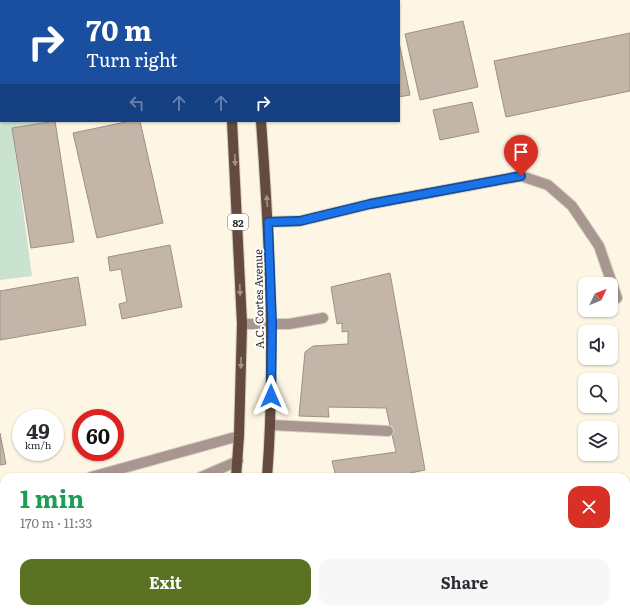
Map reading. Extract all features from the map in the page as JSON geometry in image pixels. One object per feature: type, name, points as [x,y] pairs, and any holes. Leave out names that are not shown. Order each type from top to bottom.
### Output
[{"type":"main road","name":"A.C. Cortes Avenue","points":[[232,122],[242,324],[236,473]]},
{"type":"main road","name":"A.C. Cortes Avenue","points":[[261,122],[268,222],[272,324],[271,425],[267,473]]},
{"type":"lane","points":[[268,222],[300,221],[370,204],[521,176],[548,185],[572,206],[599,246],[610,277]]},
{"type":"lane","points":[[242,324],[289,324],[323,318]]},
{"type":"lane","points":[[271,425],[388,431]]},
{"type":"lane","points":[[105,473],[239,436]]},
{"type":"lane","points":[[210,473],[238,461]]},
{"type":"green space","points":[[0,122],[48,122],[12,128],[32,276],[0,280]]},
{"type":"building","points":[[463,21],[478,87],[420,100],[405,34]]},
{"type":"building","points":[[630,33],[630,91],[506,117],[494,61]]},
{"type":"building","points":[[400,47],[410,95],[400,97]]},
{"type":"building","points":[[472,102],[479,132],[440,140],[433,110]]},
{"type":"building","points":[[55,122],[74,242],[31,248],[12,128]]},
{"type":"building","points":[[125,122],[140,122],[163,223],[97,238],[73,133]]},
{"type":"building","points":[[170,245],[182,307],[122,319],[119,304],[127,302],[121,269],[110,271],[108,257]]},
{"type":"building","points":[[390,273],[425,470],[410,473],[335,473],[332,461],[396,452],[386,408],[328,407],[329,417],[299,416],[305,352],[313,346],[348,344],[348,331],[342,332],[342,323],[337,324],[331,287]]},
{"type":"building","points":[[78,277],[86,325],[0,340],[0,291]]},
{"type":"building","points":[[0,433],[6,464],[0,465]]},
{"type":"route","points":[[271,396],[272,324],[268,222],[300,221],[370,204],[521,176]]}]
